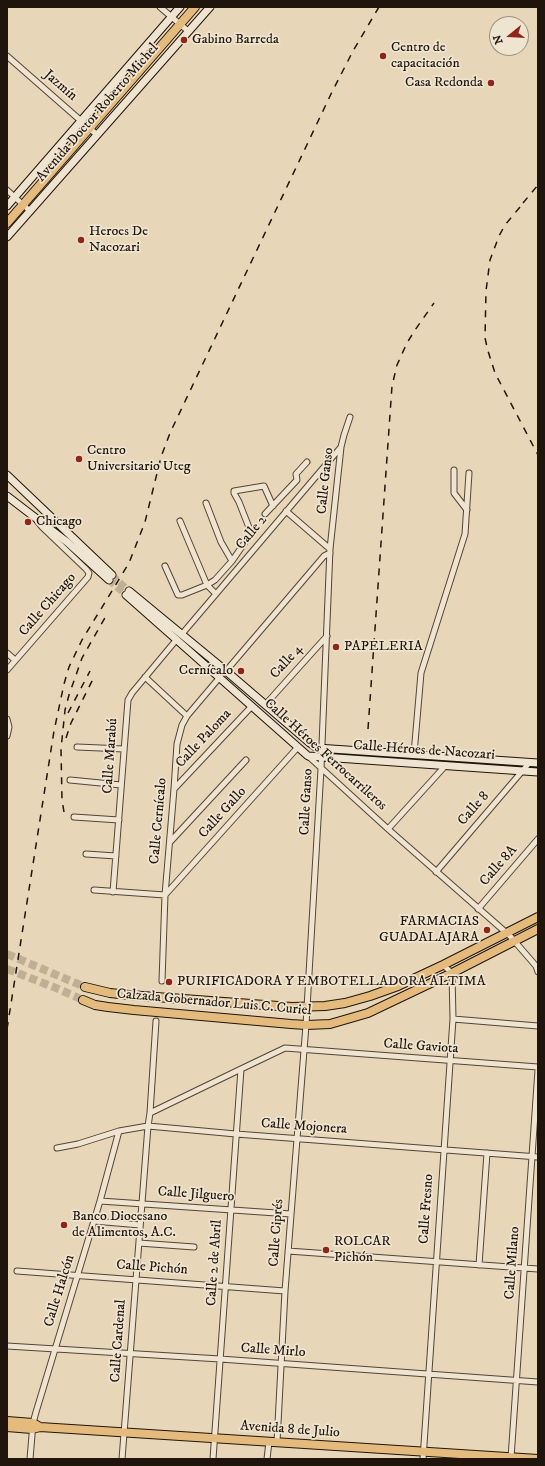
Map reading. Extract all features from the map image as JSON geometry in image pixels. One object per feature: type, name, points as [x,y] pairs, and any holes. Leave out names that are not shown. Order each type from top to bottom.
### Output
[{"type":"main road","name":"Avenida Doctor Roberto Michel","points":[[7,206],[180,7]]},
{"type":"main road","name":"Avenida Doctor Roberto Michel","points":[[7,223],[195,7]]},
{"type":"main road","name":"Avenida Doctor Roberto Michel","points":[[7,237],[96,134],[210,7]]},
{"type":"main road","points":[[7,476],[14,481],[111,577],[7,496]]},
{"type":"main road","points":[[7,487],[14,481]]},
{"type":"main road","name":"Calle Héroes Ferrocarrileros","points":[[128,593],[180,637],[226,670],[310,743],[322,748]]},
{"type":"main road","name":"Calle Héroes Ferrocarrileros","points":[[180,637],[220,677],[308,756]]},
{"type":"main road","name":"Calle Héroes de Nacozari","points":[[322,748],[538,763]]},
{"type":"main road","name":"Calle Héroes de Nacozari","points":[[308,756],[538,772]]},
{"type":"main road","name":"Calzada Gobernador Luis C. Curiel","points":[[85,987],[110,993],[129,995],[307,1008],[344,1003],[379,994],[443,965],[538,917]]},
{"type":"main road","name":"Calzada Gobernador Luis C. Curiel","points":[[83,1000],[95,1005],[108,1007],[306,1025],[330,1024],[368,1014],[538,929]]},
{"type":"main road","name":"Avenida 8 de Julio","points":[[7,1421],[35,1426]]},
{"type":"main road","name":"Avenida 8 de Julio","points":[[7,1427],[35,1426],[214,1438],[424,1455],[538,1459]]},
{"type":"street","points":[[160,7],[188,31]]},
{"type":"street","name":"Jazmín","points":[[7,56],[96,134]]},
{"type":"street","points":[[7,190],[30,211]]},
{"type":"street","name":"Calle Ganso","points":[[306,1025],[328,636],[330,551],[342,446],[350,418]]},
{"type":"street","name":"Calle 2","points":[[180,637],[342,446]]},
{"type":"street","points":[[265,514],[297,480],[296,474],[307,462]]},
{"type":"street","points":[[454,470],[454,493],[467,510]]},
{"type":"street","points":[[414,754],[421,673],[465,534],[469,473]]},
{"type":"street","points":[[166,566],[178,595],[182,596],[207,585],[215,580],[232,560],[243,546],[250,533],[234,490],[264,486],[273,506]]},
{"type":"street","points":[[206,503],[220,542],[232,560]]},
{"type":"street","name":"Calle Ganso","points":[[286,512],[330,551]]},
{"type":"street","name":"Calle Chicago","points":[[7,670],[88,577],[89,573],[42,527],[33,516]]},
{"type":"street","points":[[180,521],[207,585],[216,594]]},
{"type":"street","points":[[226,670],[324,556],[330,551]]},
{"type":"street","name":"Calle 4","points":[[265,705],[328,636]]},
{"type":"street","name":"Calle Marabú","points":[[113,892],[128,700],[145,677],[180,637]]},
{"type":"street","points":[[7,653],[15,660]]},
{"type":"street","points":[[145,677],[187,716]]},
{"type":"street","name":"Calle Cernícalo","points":[[162,981],[165,895],[174,789],[176,744],[182,725],[187,716],[220,677]]},
{"type":"street","name":"Calle Paloma","points":[[174,789],[252,706]]},
{"type":"street","points":[[7,719],[9,727],[7,736]]},
{"type":"street","points":[[77,747],[124,749]]},
{"type":"street","name":"Calle Gallo","points":[[165,895],[298,748]]},
{"type":"street","name":"Calle Héroes Ferrocarrileros","points":[[308,756],[506,933],[514,942]]},
{"type":"street","points":[[170,842],[246,760]]},
{"type":"street","name":"Calle 8","points":[[436,872],[524,771],[530,762]]},
{"type":"street","points":[[388,829],[446,765]]},
{"type":"street","points":[[70,780],[121,785]]},
{"type":"street","points":[[74,816],[118,820]]},
{"type":"street","name":"Calle 8A","points":[[478,908],[538,839]]},
{"type":"street","points":[[86,854],[116,856]]},
{"type":"street","points":[[94,890],[165,895]]},
{"type":"street","points":[[514,942],[536,966],[538,972]]},
{"type":"street","points":[[443,965],[452,973]]},
{"type":"street","name":"Calle Fresno","points":[[424,1455],[443,1150],[453,1019],[452,973]]},
{"type":"street","points":[[453,1019],[538,1026]]},
{"type":"street","name":"Calle Cardenal","points":[[122,1459],[156,1021]]},
{"type":"street","name":"Calle Ciprés","points":[[267,1459],[273,1442],[281,1364],[296,1138],[306,1025]]},
{"type":"street","name":"Calle Gaviota","points":[[150,1113],[285,1048],[538,1069]]},
{"type":"street","name":"Calle 2 de Abril","points":[[213,1459],[240,1069]]},
{"type":"street","name":"Calle Milano","points":[[511,1458],[538,1069]]},
{"type":"street","name":"Calle Mojonera","points":[[57,1148],[148,1126],[538,1157]]},
{"type":"street","name":"Calle Halcón","points":[[30,1459],[35,1426],[54,1349],[100,1201],[119,1132]]},
{"type":"street","points":[[479,1265],[487,1153]]},
{"type":"street","name":"Calle Jilguero","points":[[100,1201],[291,1214]]},
{"type":"street","points":[[94,1221],[140,1225]]},
{"type":"street","points":[[139,1243],[194,1247]]},
{"type":"street","points":[[288,1251],[538,1269]]},
{"type":"street","name":"Calle Pichón","points":[[17,1271],[285,1290]]},
{"type":"street","name":"Calle Mirlo","points":[[7,1346],[220,1359],[538,1382]]},
{"type":"tunnel","points":[[112,575],[129,591]]},
{"type":"tunnel","points":[[109,580],[126,595]]},
{"type":"tunnel","points":[[7,954],[85,987]]},
{"type":"tunnel","points":[[7,969],[83,1000]]},
{"type":"railway","points":[[7,1029],[54,731],[69,667],[82,640],[129,563],[145,522],[161,457],[170,433],[331,94],[353,51],[379,7]]},
{"type":"railway","points":[[523,203],[538,185]]},
{"type":"railway","points":[[520,207],[505,225],[490,260],[486,291],[485,338],[495,373],[538,455]]},
{"type":"railway","points":[[368,729],[392,386],[397,365],[407,343],[434,303]]},
{"type":"railway","points":[[64,812],[62,800],[61,749],[65,710],[82,658],[106,616]]},
{"type":"railway","points":[[68,713],[90,671]]},
{"type":"railway","points":[[66,738],[71,723],[95,675]]},
{"type":"place","name":"Gabino Barreda","points":[[184,40]]},
{"type":"place","name":"Centro de capacitación","points":[[383,56]]},
{"type":"place","name":"Casa Redonda","points":[[491,83]]},
{"type":"place","name":"Heroes De Nacozari","points":[[81,240]]},
{"type":"place","name":"Centro Universitario Uteg","points":[[79,459]]},
{"type":"place","name":"Chicago","points":[[28,522]]},
{"type":"place","name":"PAPELERIA","points":[[336,647]]},
{"type":"place","name":"Cernícalo","points":[[241,671]]},
{"type":"place","name":"FARMACIAS GUADALAJARA","points":[[487,930]]},
{"type":"place","name":"PURIFICADORA Y EMBOTELLADORA ALTIMA","points":[[169,982]]},
{"type":"place","name":"Banco Diocesano de Alimentos, A.C.","points":[[64,1225]]},
{"type":"place","name":"ROLCAR Pichón","points":[[326,1250]]}]
